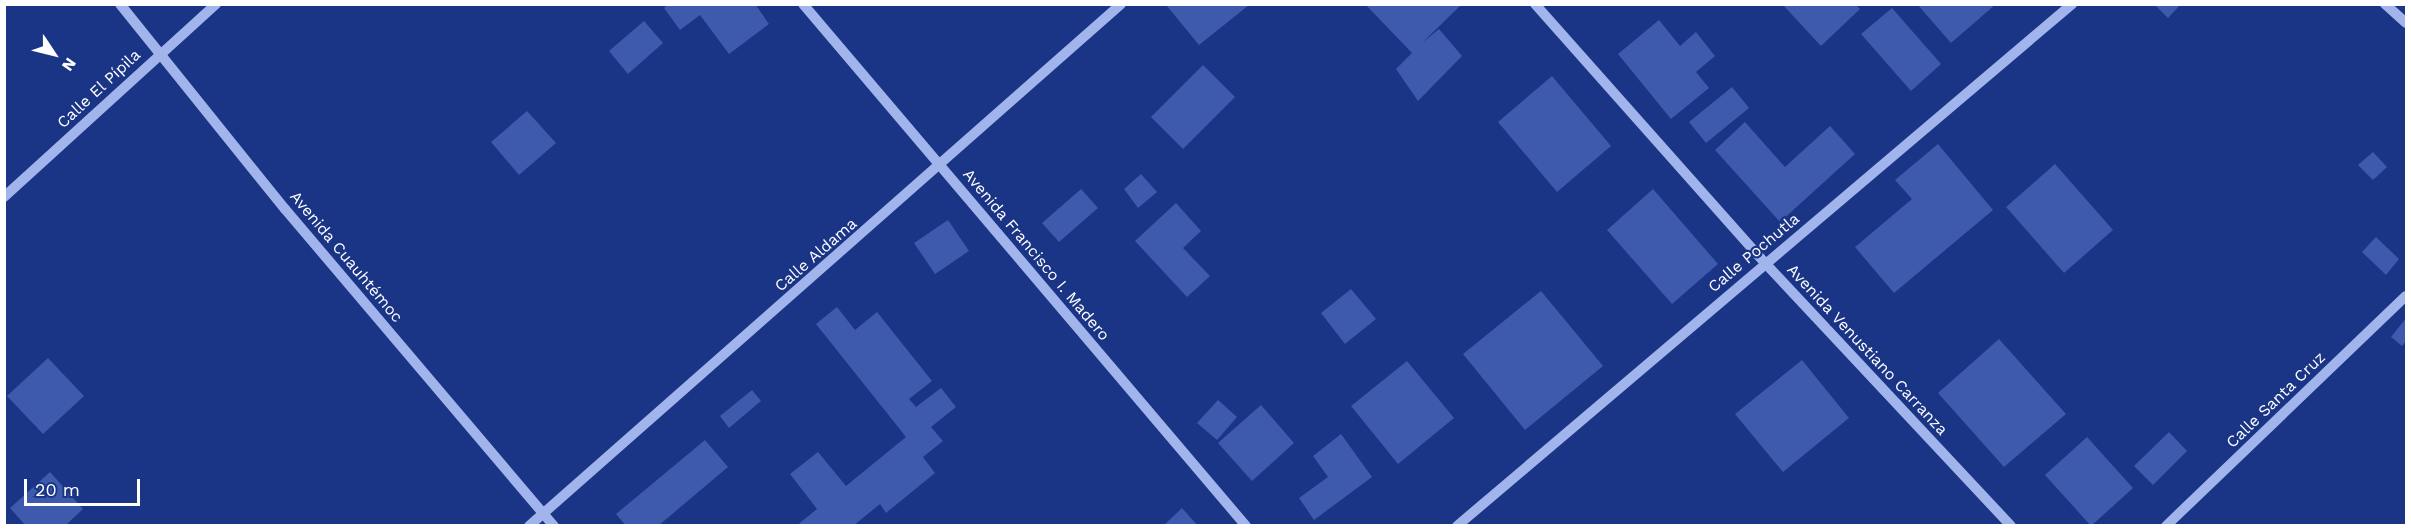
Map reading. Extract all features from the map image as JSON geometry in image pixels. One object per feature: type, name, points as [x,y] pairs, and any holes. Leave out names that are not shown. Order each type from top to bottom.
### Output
[{"type":"street","name":"Avenida Cuauhtémoc","points":[[120,4],[161,52],[285,209],[554,525]]},
{"type":"street","name":"Calle El Pípila","points":[[4,197],[216,4]]},
{"type":"street","name":"Avenida Francisco I. Madero","points":[[803,4],[1246,525]]},
{"type":"street","name":"Calle Aldama","points":[[529,525],[941,166],[1121,4]]},
{"type":"street","name":"Avenida Venustiano Carranza","points":[[1535,4],[1765,263],[2010,525]]},
{"type":"street","name":"Calle Pochutla","points":[[1457,525],[2072,4]]},
{"type":"street","points":[[2385,4],[2406,22]]},
{"type":"street","name":"Calle Santa Cruz","points":[[2166,525],[2406,296]]},
{"type":"building","points":[[668,4],[755,4],[769,24],[729,54],[700,15],[680,30],[664,8]]},
{"type":"building","points":[[1365,4],[1462,4],[1422,43],[1439,29],[1462,56],[1418,101],[1396,69],[1412,53]]},
{"type":"building","points":[[1782,4],[1855,4],[1860,9],[1821,46]]},
{"type":"building","points":[[1917,4],[1996,4],[1951,43]]},
{"type":"building","points":[[2154,4],[2181,4],[2168,18]]},
{"type":"building","points":[[1249,5],[1199,45],[1167,6]]},
{"type":"building","points":[[1892,8],[1941,64],[1911,91],[1861,34]]},
{"type":"building","points":[[1659,20],[1680,46],[1696,32],[1715,56],[1696,72],[1709,88],[1671,119],[1618,54]]},
{"type":"building","points":[[644,21],[663,43],[628,74],[609,51]]},
{"type":"building","points":[[1203,65],[1235,97],[1183,149],[1151,117]]},
{"type":"building","points":[[1552,76],[1611,146],[1557,192],[1498,122]]},
{"type":"building","points":[[1732,87],[1749,108],[1706,143],[1689,122]]},
{"type":"building","points":[[527,111],[556,143],[519,175],[491,142]]},
{"type":"building","points":[[1745,122],[1785,167],[1830,126],[1855,154],[1780,222],[1715,150]]},
{"type":"building","points":[[1938,144],[1993,210],[1894,293],[1855,247],[1912,199],[1895,180]]},
{"type":"building","points":[[2373,152],[2387,167],[2373,180],[2358,165]]},
{"type":"building","points":[[2055,164],[2113,230],[2064,273],[2006,207]]},
{"type":"building","points":[[1141,174],[1157,192],[1138,208],[1124,189]]},
{"type":"building","points":[[1081,189],[1098,208],[1059,242],[1042,223]]},
{"type":"building","points":[[1653,189],[1718,264],[1672,304],[1607,230]]},
{"type":"building","points":[[1176,203],[1201,231],[1183,248],[1210,276],[1187,297],[1135,241]]},
{"type":"building","points":[[948,220],[969,251],[935,274],[914,243]]},
{"type":"building","points":[[2376,237],[2399,259],[2386,275],[2362,252]]},
{"type":"building","points":[[1351,289],[1376,319],[1345,344],[1321,313]]},
{"type":"building","points":[[1541,291],[1603,366],[1525,430],[1463,354]]},
{"type":"building","points":[[837,307],[855,330],[877,312],[932,381],[909,399],[916,407],[941,388],[956,407],[931,427],[943,441],[923,457],[935,473],[886,513],[880,504],[853,526],[796,526],[817,509],[790,474],[818,452],[846,486],[906,437],[816,324]]},
{"type":"building","points":[[2406,318],[2406,341],[2402,346],[2391,337]]},
{"type":"building","points":[[1999,339],[2066,414],[2004,467],[1938,393]]},
{"type":"building","points":[[48,358],[84,396],[43,434],[7,396]]},
{"type":"building","points":[[1802,360],[1849,418],[1783,472],[1735,414]]},
{"type":"building","points":[[1407,361],[1454,418],[1398,464],[1351,406]]},
{"type":"building","points":[[752,390],[761,401],[729,428],[720,416]]},
{"type":"building","points":[[1218,400],[1237,417],[1217,440],[1197,423]]},
{"type":"building","points":[[1261,405],[1294,443],[1252,481],[1218,443]]},
{"type":"building","points":[[2169,432],[2187,451],[2153,485],[2134,466]]},
{"type":"building","points":[[1341,434],[1372,477],[1314,520],[1299,498],[1328,477],[1313,456]]},
{"type":"building","points":[[2087,437],[2133,488],[2091,526],[2045,475]]},
{"type":"building","points":[[705,440],[728,467],[658,526],[626,526],[616,514]]},
{"type":"building","points":[[50,472],[83,509],[65,526],[26,526],[10,508]]},
{"type":"building","points":[[1182,508],[1198,526],[1163,526]]}]
